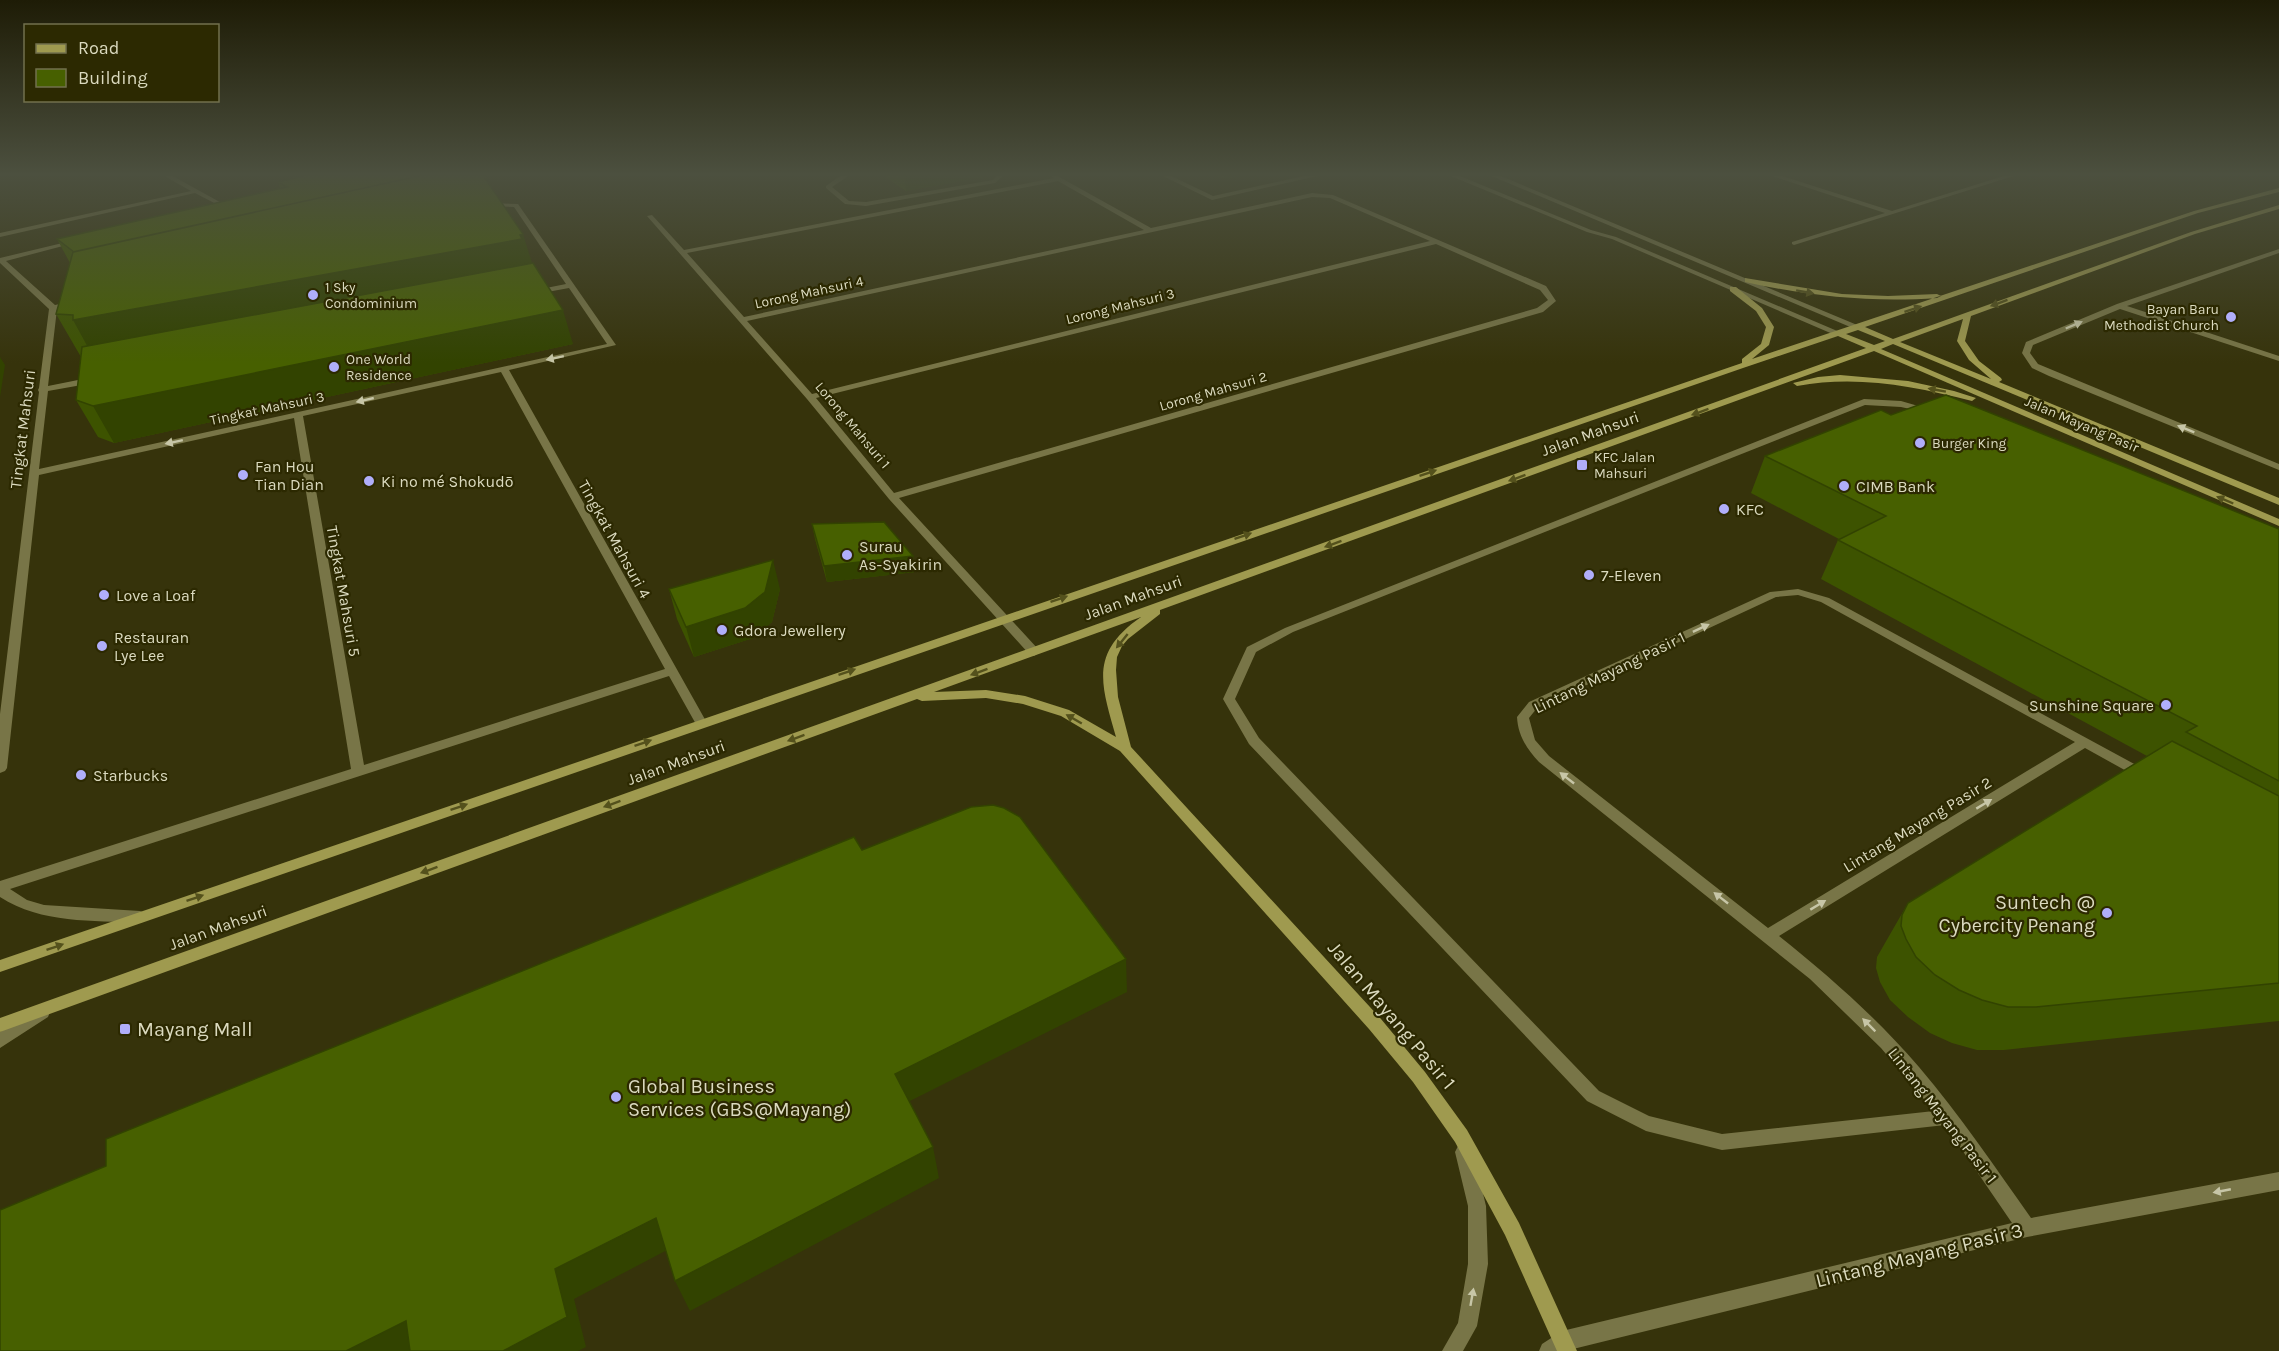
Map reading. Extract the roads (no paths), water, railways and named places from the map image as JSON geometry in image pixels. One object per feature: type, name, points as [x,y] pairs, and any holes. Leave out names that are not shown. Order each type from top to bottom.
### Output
[{"type":"street","points":[[525,294],[571,285],[538,237]]},
{"type":"street","name":"Lorong Mahsuri 1","points":[[669,237],[810,397],[892,497],[1034,652]]},
{"type":"street","points":[[683,252],[760,237]]},
{"type":"street","name":"Lorong Mahsuri 4","points":[[741,320],[1117,237]]},
{"type":"street","name":"Lorong Mahsuri 4","points":[[1425,237],[1543,288],[1552,301],[1540,310]]},
{"type":"street","points":[[1611,237],[1838,333]]},
{"type":"street","points":[[1643,237],[1858,327]]},
{"type":"street","points":[[1794,243],[1814,237]]},
{"type":"street","name":"Jalan Mahsuri","points":[[0,966],[1004,618],[2123,237]]},
{"type":"street","name":"Jalan Mahsuri","points":[[0,1025],[2182,237]]},
{"type":"street","points":[[0,260],[79,241]]},
{"type":"street","name":"Lorong Mahsuri 3","points":[[810,397],[1436,242]]},
{"type":"street","points":[[2279,251],[2120,306],[2029,344],[2026,353],[2035,366],[2052,374],[2279,467]]},
{"type":"street","points":[[0,260],[53,308],[87,299]]},
{"type":"street","points":[[1748,280],[1839,297],[1876,299],[1960,293]]},
{"type":"street","name":"Tingkat Mahsuri 3","points":[[34,473],[612,345],[571,285]]},
{"type":"street","points":[[1733,289],[1759,310],[1770,327],[1765,345],[1740,366]]},
{"type":"street","points":[[2120,306],[2279,359]]},
{"type":"street","name":"Tingkat Mahsuri","points":[[0,768],[53,308]]},
{"type":"street","name":"Lorong Mahsuri 2","points":[[892,497],[1540,310]]},
{"type":"street","points":[[1968,314],[1961,341],[1965,351],[1991,376],[2036,402]]},
{"type":"street","name":"Jalan Mayang Pasir","points":[[1858,327],[2279,502]]},
{"type":"street","name":"Jalan Mayang Pasir","points":[[1838,333],[2279,523]]},
{"type":"street","name":"Tingkat Mahsuri 4","points":[[504,369],[701,723]]},
{"type":"street","points":[[1755,392],[1806,381],[1859,378],[1951,392],[2014,409]]},
{"type":"street","points":[[42,390],[99,379]]},
{"type":"street","points":[[1937,413],[1902,404],[1864,402],[1289,630],[1251,650],[1229,699],[1254,741],[1593,1096],[1646,1124],[1722,1142],[1948,1117]]},
{"type":"street","name":"Tingkat Mahsuri 5","points":[[298,416],[358,771]]},
{"type":"street","name":"Lintang Mayang Pasir 1","points":[[2027,1228],[1948,1117],[1890,1046],[1824,981],[1544,759],[1529,744],[1523,717],[1533,705],[1774,594],[1786,592],[1811,595],[1825,600],[2156,782]]},
{"type":"street","name":"Jalan Mayang Pasir 1","points":[[1125,748],[1112,696],[1110,670],[1116,646],[1131,630],[1167,604]]},
{"type":"street","points":[[0,888],[671,671]]},
{"type":"street","name":"Jalan Mayang Pasir 1","points":[[903,699],[952,694],[986,694],[1025,700],[1065,713],[1125,748],[1375,1024],[1419,1077],[1461,1136],[1512,1229],[1559,1348]]},
{"type":"street","name":"Lintang Mayang Pasir 2","points":[[1768,936],[2085,742]]},
{"type":"street","points":[[0,888],[22,904],[44,911],[140,917]]},
{"type":"street","points":[[0,1041],[51,1007]]},
{"type":"street","points":[[1452,1351],[1467,1326],[1478,1264],[1477,1206],[1461,1136]]},
{"type":"street","name":"Lintang Mayang Pasir 3","points":[[1559,1348],[2027,1228],[2279,1181]]},
{"type":"place","name":"1 Sky Condominium","points":[[313,295]]},
{"type":"place","name":"Bayan Baru Methodist Church","points":[[2231,317]]},
{"type":"place","name":"One World Residence","points":[[334,367]]},
{"type":"place","name":"Burger King","points":[[1920,443]]},
{"type":"place","name":"KFC Jalan Mahsuri","points":[[1582,465]]},
{"type":"place","name":"Fan Hou Tian Dian","points":[[243,475]]},
{"type":"place","name":"Ki no mé Shokudō","points":[[369,481]]},
{"type":"place","name":"CIMB Bank","points":[[1844,486]]},
{"type":"place","name":"KFC","points":[[1724,509]]},
{"type":"place","name":"Surau As-Syakirin","points":[[847,555]]},
{"type":"place","name":"7-Eleven","points":[[1589,575]]},
{"type":"place","name":"Love a Loaf","points":[[104,595]]},
{"type":"place","name":"Gdora Jewellery","points":[[722,630]]},
{"type":"place","name":"Restauran Lye Lee","points":[[102,646]]},
{"type":"place","name":"Sunshine Square","points":[[2166,705]]},
{"type":"place","name":"Starbucks","points":[[81,775]]},
{"type":"place","name":"Suntech @ Cybercity Penang","points":[[2107,913]]},
{"type":"place","name":"Mayang Mall","points":[[125,1029]]},
{"type":"place","name":"Global Business Services (GBS@Mayang)","points":[[616,1097]]}]
